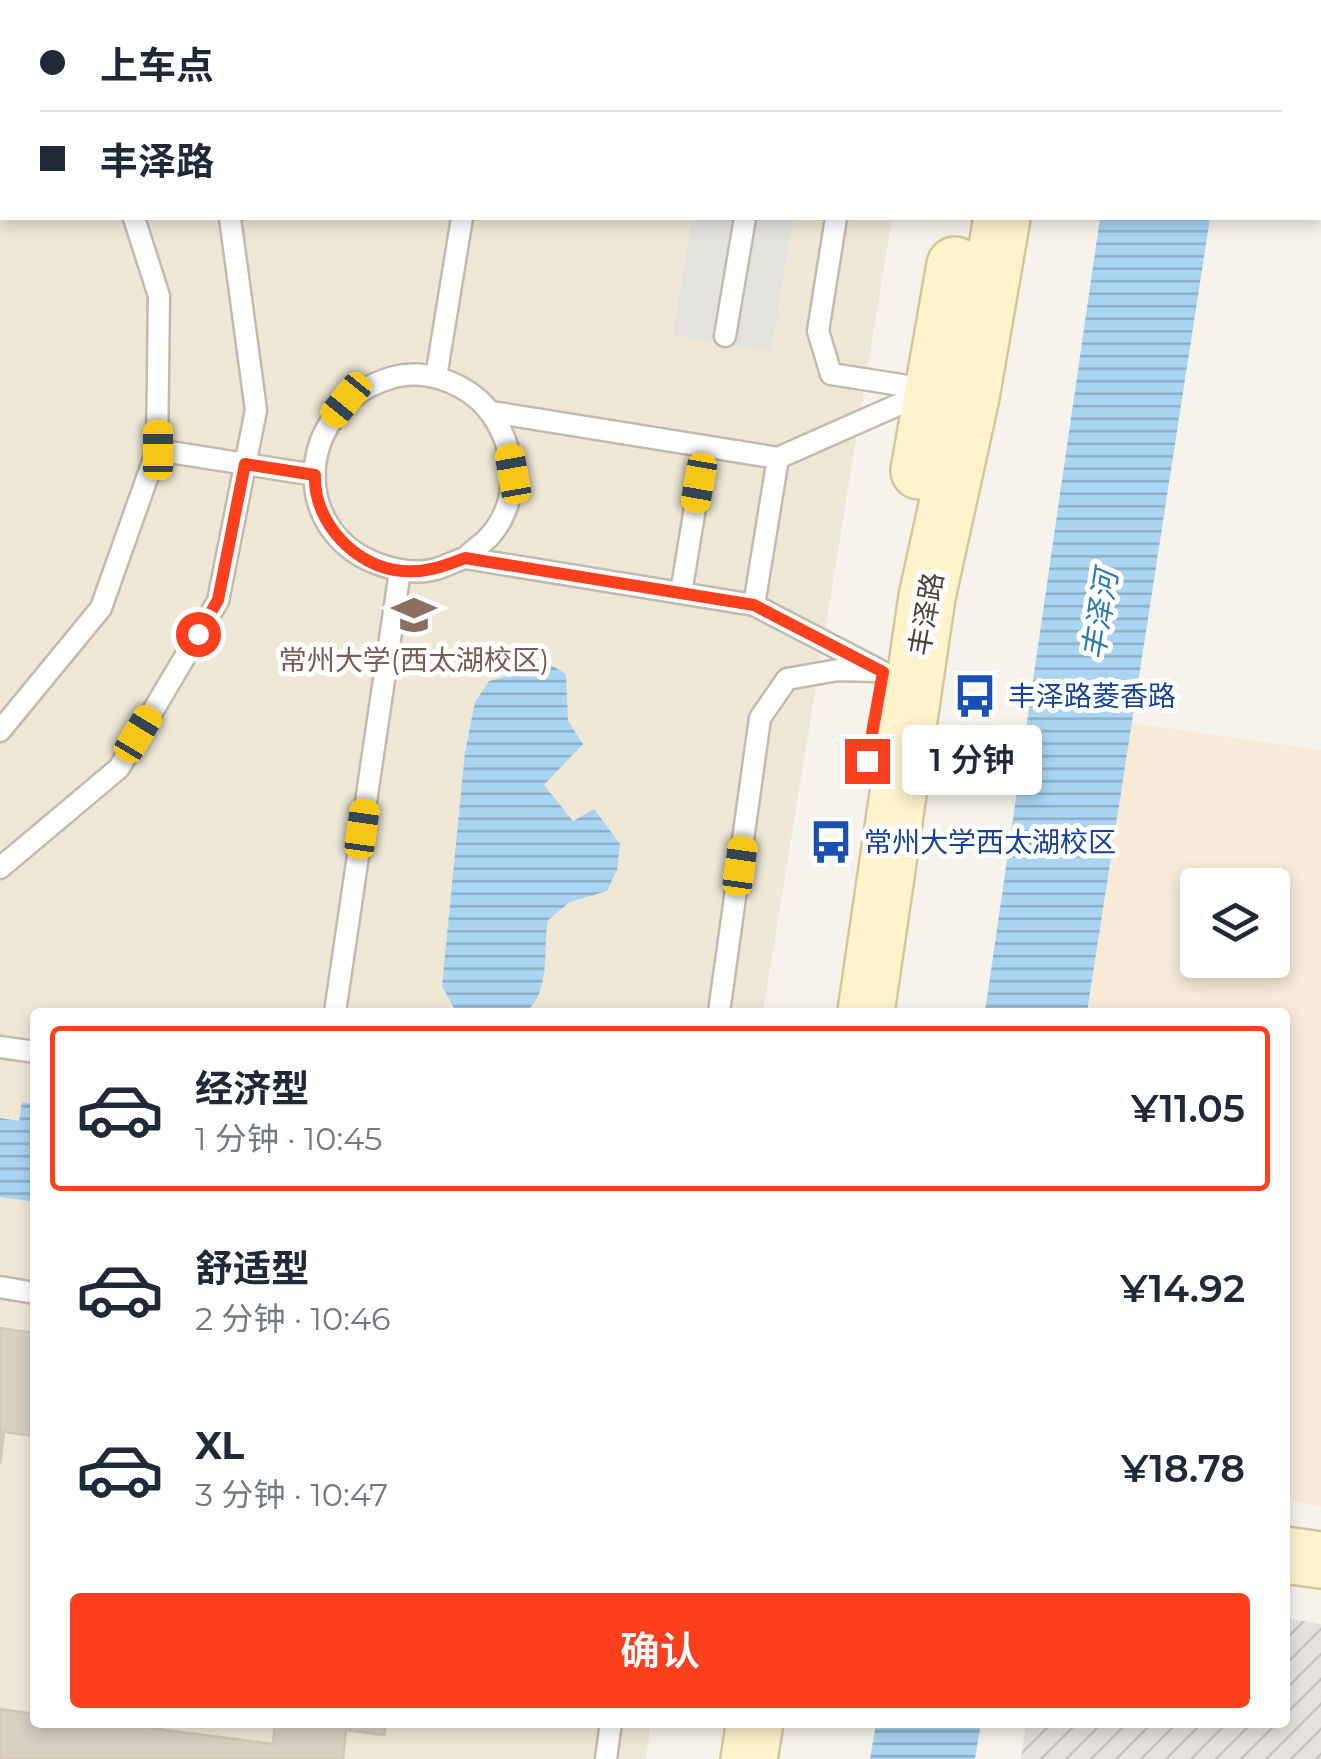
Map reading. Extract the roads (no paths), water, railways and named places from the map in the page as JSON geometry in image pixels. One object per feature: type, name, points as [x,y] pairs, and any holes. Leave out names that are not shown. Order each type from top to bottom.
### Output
[{"type":"street","name":"丰泽路","points":[[834,1008],[867,761],[964,220]]},
{"type":"street","name":"丰泽路","points":[[867,1008],[927,596],[971,397],[1002,220]]},
{"type":"street","points":[[1290,1555],[1321,1560]]},
{"type":"street","points":[[721,1759],[726,1728]]},
{"type":"street","points":[[749,1759],[754,1728]]},
{"type":"lane","points":[[0,731],[101,608],[158,450],[159,296],[135,220]]},
{"type":"lane","points":[[0,868],[119,768],[218,600],[256,410],[230,220]]},
{"type":"lane","points":[[436,376],[462,220]]},
{"type":"lane","points":[[725,336],[746,220]]},
{"type":"lane","points":[[836,220],[818,332],[831,374],[933,390]]},
{"type":"lane","points":[[404,374],[436,376],[467,390],[492,412],[508,442],[513,474],[507,507],[490,536],[465,558],[434,570],[400,571],[370,562],[343,544],[324,518],[315,475],[316,455],[326,425],[346,400],[373,383],[404,374]]},
{"type":"lane","points":[[492,412],[778,458],[933,390]]},
{"type":"lane","points":[[681,593],[705,446]]},
{"type":"lane","points":[[158,450],[315,475]]},
{"type":"lane","points":[[754,605],[778,458]]},
{"type":"lane","points":[[465,558],[754,605],[883,672]]},
{"type":"lane","points":[[336,1008],[400,571]]},
{"type":"lane","points":[[721,1008],[760,718],[787,679],[838,670],[883,672]]},
{"type":"lane","points":[[0,1047],[30,1051]]},
{"type":"lane","points":[[0,1287],[30,1292]]},
{"type":"lane","points":[[606,1759],[611,1728]]},
{"type":"water","name":"丰泽河","points":[[1100,220],[1210,220],[1088,1008],[986,1008]]},
{"type":"water","points":[[551,665],[566,674],[568,721],[583,744],[544,785],[573,821],[594,809],[620,844],[617,870],[607,891],[570,902],[548,920],[543,981],[530,1008],[454,1008],[442,986],[465,752],[475,702],[489,681]]},
{"type":"water","points":[[22,1102],[30,1103],[30,1201],[0,1197],[0,1118],[19,1121]]},
{"type":"water","points":[[875,1728],[980,1728],[975,1759],[870,1759]]},
{"type":"place","name":"常州大学(西太湖校区)","points":[[414,615]]},
{"type":"place","name":"丰泽路菱香路","points":[[975,696]]},
{"type":"place","name":"常州大学西太湖校区","points":[[831,842]]}]
